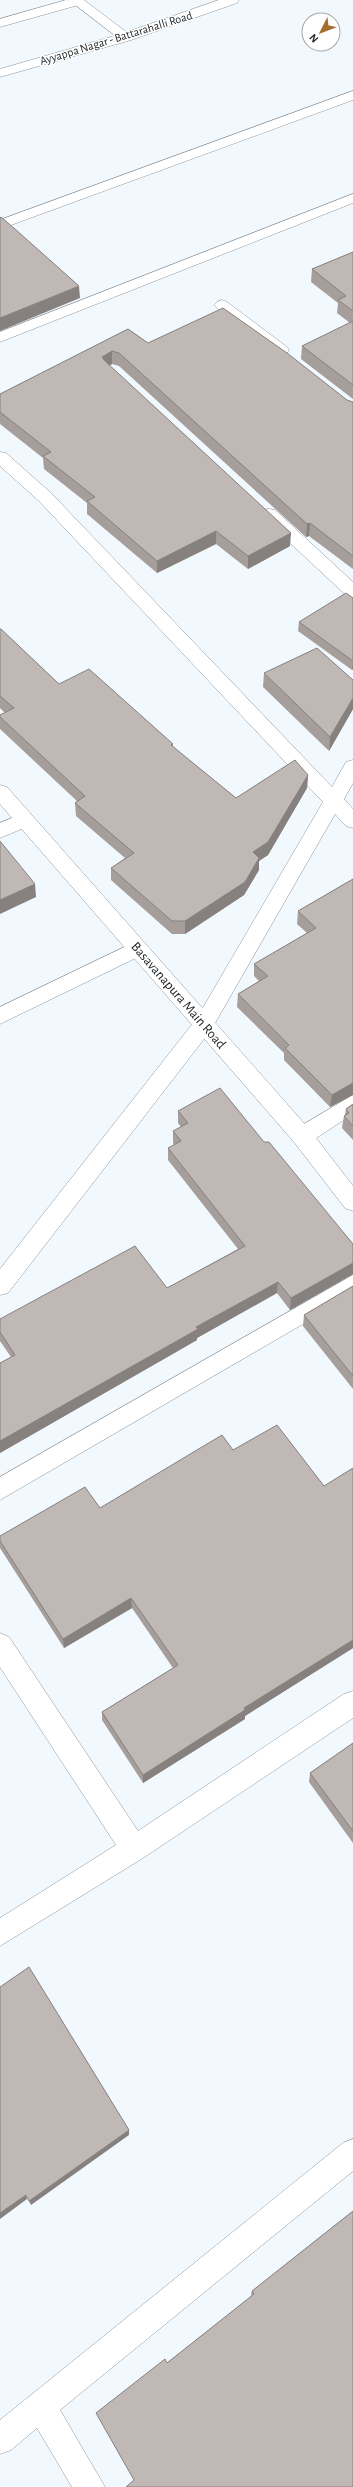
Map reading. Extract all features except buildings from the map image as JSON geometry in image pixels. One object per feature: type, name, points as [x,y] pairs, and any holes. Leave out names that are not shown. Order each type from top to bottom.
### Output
[{"type":"street","points":[[0,23],[77,0],[126,37]]},
{"type":"street","name":"Ayyappa Nagar - Battarahalli Road","points":[[0,73],[126,37],[232,0]]},
{"type":"street","points":[[0,225],[353,95]]},
{"type":"street","points":[[0,337],[352,200]]},
{"type":"street","points":[[222,305],[295,362]]},
{"type":"street","points":[[0,457],[45,497],[353,821]]},
{"type":"street","points":[[259,505],[353,592]]},
{"type":"street","points":[[0,1286],[204,1024],[353,767]]},
{"type":"street","name":"Basavanapura Main Road","points":[[0,792],[302,1136],[353,1202]]},
{"type":"street","points":[[0,831],[24,820]]},
{"type":"street","points":[[0,1016],[137,949]]},
{"type":"street","points":[[302,1136],[353,1103]]},
{"type":"street","points":[[0,1489],[353,1284]]},
{"type":"street","points":[[0,1646],[134,1849]]},
{"type":"street","points":[[0,1933],[134,1849],[353,1703]]},
{"type":"street","points":[[0,2439],[353,2153]]},
{"type":"street","points":[[41,2406],[90,2487]]}]
